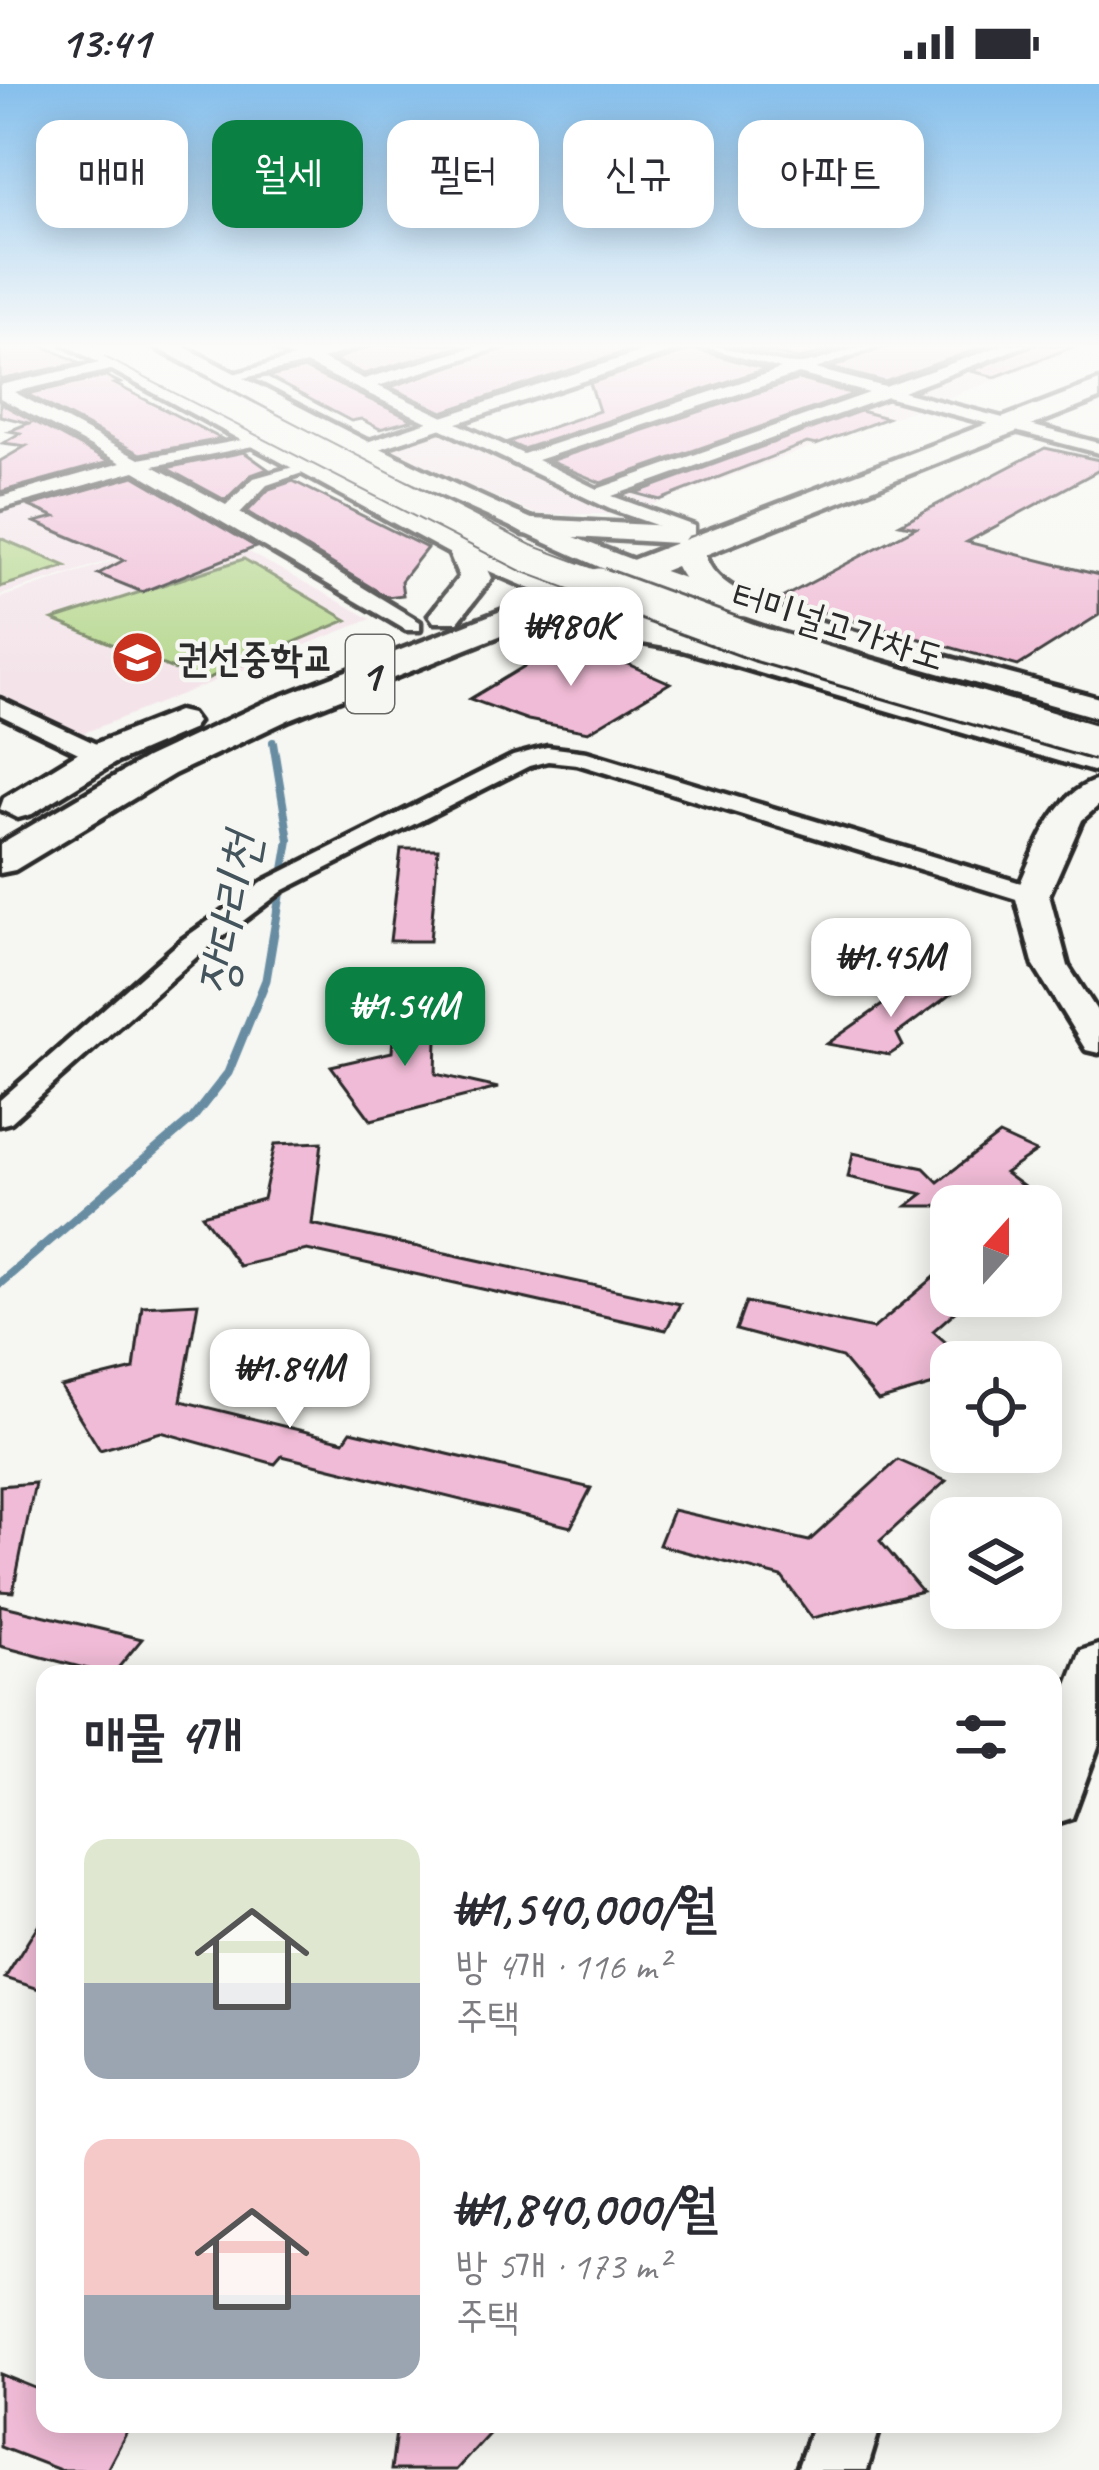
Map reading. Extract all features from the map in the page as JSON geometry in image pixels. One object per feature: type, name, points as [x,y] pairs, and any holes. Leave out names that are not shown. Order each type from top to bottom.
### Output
[{"type":"main road","points":[[282,455],[464,550],[683,640]]},
{"type":"main road","name":"터미널고가차도","points":[[324,455],[526,559],[760,644],[1099,743]]},
{"type":"main road","name":"터미널고가차도","points":[[339,455],[544,553],[777,634],[1099,727]]},
{"type":"main road","points":[[380,455],[524,525],[623,566],[743,608],[1099,708]]},
{"type":"main road","name":"1","points":[[0,861],[180,757],[461,623],[623,566],[903,455]]},
{"type":"main road","points":[[524,525],[682,539],[692,572],[703,587],[743,608]]},
{"type":"main road","points":[[464,550],[476,578],[461,623],[574,622],[628,627],[1099,763]]},
{"type":"main road","name":"1","points":[[0,817],[101,755],[413,626],[461,623]]},
{"type":"street","points":[[124,455],[413,626]]},
{"type":"street","points":[[0,503],[182,455]]},
{"type":"street","points":[[230,514],[240,495],[261,479],[337,455]]},
{"type":"street","points":[[511,455],[682,539]]},
{"type":"street","points":[[521,460],[536,455]]},
{"type":"street","points":[[597,496],[711,455]]},
{"type":"street","points":[[0,706],[101,755]]},
{"type":"street","points":[[0,1116],[192,946],[274,885],[521,761],[547,754],[579,757],[1031,895]]},
{"type":"street","points":[[1099,789],[1068,816],[1031,895],[1051,966],[1099,1042]]},
{"type":"street","points":[[1062,1776],[1099,1664]]},
{"type":"street","points":[[832,2470],[844,2433]]},
{"type":"shaded area","points":[[397,455],[505,455],[620,509],[608,514],[536,514]]},
{"type":"shaded area","points":[[713,455],[788,455],[637,510],[602,495]]},
{"type":"shaded area","name":"권선중학교","points":[[136,471],[219,517],[216,534],[371,619],[81,734],[0,694],[0,598],[188,536],[0,595],[0,509]]},
{"type":"green space","points":[[0,538],[66,566],[0,587]]},
{"type":"green space","points":[[244,559],[347,620],[202,681],[53,620]]},
{"type":"building","points":[[10,455],[97,455],[109,462],[0,492],[0,461]]},
{"type":"building","points":[[249,455],[268,469],[251,475],[225,500],[166,468]]},
{"type":"building","points":[[566,455],[680,455],[601,483],[549,461]]},
{"type":"building","points":[[738,455],[775,455],[660,500],[635,493]]},
{"type":"building","points":[[1031,455],[1099,460],[1099,470],[967,542],[1099,575],[1099,615],[1018,666],[778,600],[916,527],[900,524]]},
{"type":"building","points":[[134,476],[256,547],[142,592],[98,574],[124,560],[35,522],[55,517],[29,506]]},
{"type":"building","points":[[293,481],[427,548],[401,581],[403,595],[387,597],[247,512],[269,489]]},
{"type":"building","points":[[556,647],[598,651],[670,683],[588,732],[528,720],[470,699]]},
{"type":"building","points":[[401,849],[438,849],[430,941],[390,941]]},
{"type":"building","points":[[916,981],[951,994],[897,1034],[903,1046],[889,1055],[827,1044]]},
{"type":"building","points":[[438,1003],[436,1074],[498,1088],[371,1120],[331,1066],[392,1052],[395,1004]]},
{"type":"building","points":[[999,1135],[1036,1152],[1005,1173],[1021,1185],[930,1185],[930,1206],[907,1206],[923,1194],[848,1177],[853,1153],[924,1168],[938,1182]]},
{"type":"building","points":[[322,1142],[312,1224],[680,1304],[666,1330],[307,1250],[239,1266],[202,1215],[263,1199],[275,1144]]},
{"type":"building","points":[[930,1281],[930,1317],[949,1317],[933,1331],[944,1341],[930,1341],[930,1386],[878,1401],[842,1358],[736,1330],[746,1302],[873,1329]]},
{"type":"building","points":[[198,1303],[181,1401],[344,1441],[351,1431],[591,1488],[571,1527],[282,1456],[275,1464],[161,1432],[100,1450],[61,1387],[134,1369],[142,1306]]},
{"type":"building","points":[[898,1460],[946,1481],[880,1541],[922,1591],[812,1618],[782,1577],[659,1545],[673,1510],[809,1541]]},
{"type":"building","points":[[35,1483],[13,1592],[0,1591],[0,1486]]},
{"type":"building","points":[[0,1605],[142,1639],[120,1665],[73,1665],[0,1646]]},
{"type":"building","points":[[36,1928],[36,1988],[5,1978]]},
{"type":"building","points":[[0,2374],[36,2388],[36,2433],[126,2433],[107,2470],[60,2470],[0,2447]]},
{"type":"building","points":[[396,2433],[490,2433],[456,2470],[391,2470]]},
{"type":"waterway","name":"장다리천","points":[[273,742],[289,840],[279,899]]},
{"type":"waterway","name":"장다리천","points":[[0,1283],[192,1119],[228,1073],[266,980],[280,896]]},
{"type":"place","name":"권선중학교","points":[[138,657]]}]
